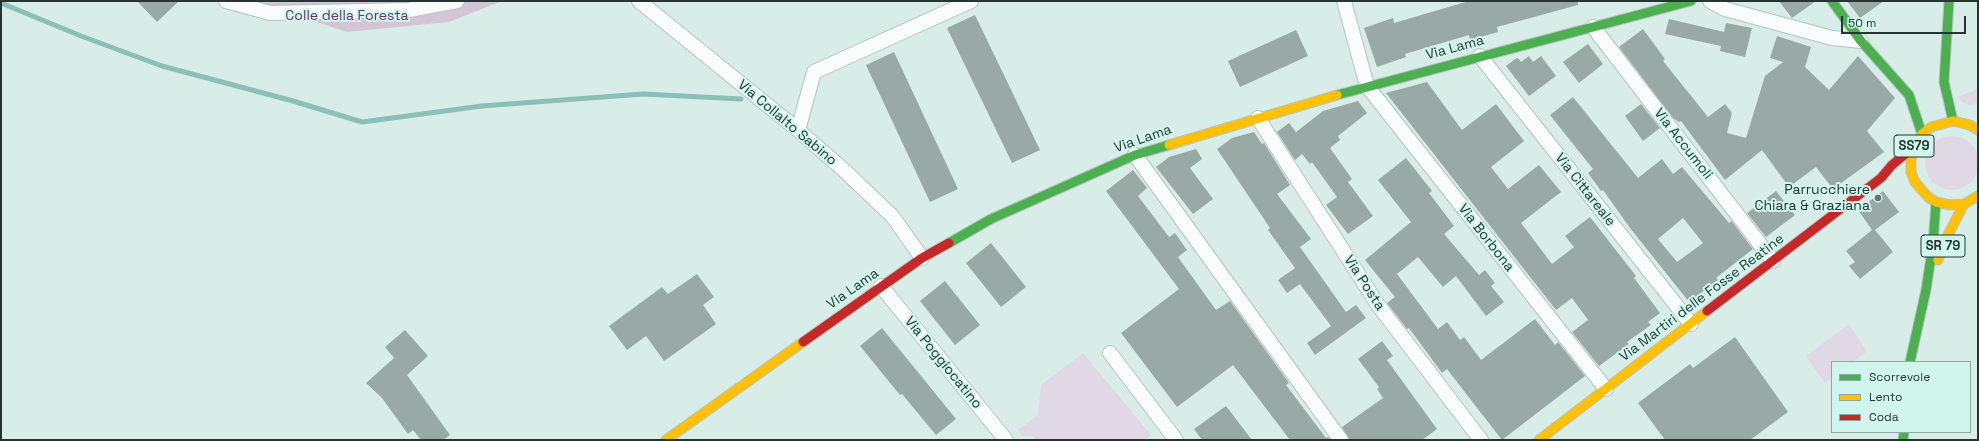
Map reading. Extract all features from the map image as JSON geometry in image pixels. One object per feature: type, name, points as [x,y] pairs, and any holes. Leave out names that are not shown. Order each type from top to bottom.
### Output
[{"type":"main road","name":"Via Lama","points":[[666,440],[922,258],[998,216],[1135,155],[1367,86],[1691,1]]},
{"type":"main road","points":[[1832,1],[1861,41],[1909,95],[1922,134]]},
{"type":"main road","points":[[1949,1],[1942,89],[1953,121]]},
{"type":"main road","points":[[1912,101],[1922,101]]},
{"type":"main road","points":[[1978,119],[1970,125],[1978,130]]},
{"type":"main road","name":"SS79","points":[[1936,202],[1920,190],[1904,173],[1914,147],[1922,134],[1930,127],[1941,122],[1953,121],[1970,125]]},
{"type":"main road","name":"Via Martiri delle Fosse Reatine","points":[[1539,440],[1881,178],[1892,165],[1914,147]]},
{"type":"main road","name":"Via Martiri delle Fosse Reatine","points":[[1881,178],[1904,173]]},
{"type":"main road","points":[[1936,202],[1950,205],[1964,204],[1978,196]]},
{"type":"main road","name":"SR 79","points":[[1910,361],[1926,290],[1933,244],[1936,202]]},
{"type":"main road","name":"SR 79","points":[[1926,290],[1948,235],[1964,204]]},
{"type":"street","points":[[226,1],[270,13],[409,10],[457,1]]},
{"type":"street","name":"Via Collalto Sabino","points":[[639,1],[798,130],[846,172],[893,217],[922,258]]},
{"type":"street","points":[[798,130],[814,72],[971,1]]},
{"type":"street","points":[[1344,1],[1367,86]]},
{"type":"street","points":[[1710,1],[1725,9],[1832,38],[1861,41]]},
{"type":"street","name":"Via Accumoli","points":[[1593,27],[1773,261]]},
{"type":"street","name":"Via Cittareale","points":[[1480,56],[1691,324]]},
{"type":"street","name":"Via Borbona","points":[[1367,86],[1606,389]]},
{"type":"street","name":"Via Posta","points":[[1258,118],[1378,305],[1481,440]]},
{"type":"street","points":[[1135,155],[1341,440]]},
{"type":"street","name":"Via Poggiocatino","points":[[881,286],[1006,440]]},
{"type":"street","points":[[1110,353],[1176,440]]},
{"type":"shaded area","points":[[1978,89],[1977,103],[1970,105],[1963,103],[1958,97]]},
{"type":"shaded area","points":[[1947,136],[1957,136],[1967,140],[1975,148],[1979,158],[1979,168],[1975,178],[1967,186],[1957,190],[1947,190],[1937,186],[1929,178],[1925,168],[1925,158],[1929,148],[1937,140]]},
{"type":"shaded area","points":[[1849,324],[1867,351],[1854,361],[1831,361],[1831,379],[1825,383],[1806,356]]},
{"type":"shaded area","points":[[1083,353],[1151,435],[1145,440],[1036,440],[1032,436],[1022,436],[1018,430],[1038,415],[1041,385]]},
{"type":"green space","name":"Colle della Foresta","points":[[253,1],[502,1],[449,22],[347,32]]},
{"type":"building","points":[[137,1],[179,1],[157,22]]},
{"type":"building","points":[[1469,1],[1578,1],[1578,5],[1497,27],[1498,32],[1470,40],[1469,35],[1405,54],[1406,57],[1377,67],[1364,28],[1393,18],[1394,23]]},
{"type":"building","points":[[1779,1],[1816,1],[1792,18]]},
{"type":"building","points":[[1847,1],[1884,1],[1860,18]]},
{"type":"building","points":[[975,15],[1040,150],[1012,163],[947,28]]},
{"type":"building","points":[[1669,19],[1724,32],[1726,23],[1752,28],[1745,57],[1720,51],[1721,46],[1665,34]]},
{"type":"building","points":[[1643,29],[1665,59],[1663,61],[1708,117],[1725,104],[1732,113],[1727,133],[1746,138],[1765,76],[1783,62],[1770,58],[1777,36],[1811,47],[1805,67],[1829,90],[1858,56],[1895,98],[1867,131],[1884,152],[1833,189],[1816,167],[1789,187],[1762,150],[1725,180],[1681,121],[1679,122],[1673,118],[1619,47]]},
{"type":"building","points":[[1296,30],[1308,56],[1240,87],[1228,61]]},
{"type":"building","points":[[1588,44],[1603,64],[1579,83],[1563,62]]},
{"type":"building","points":[[894,52],[958,189],[930,202],[866,65]]},
{"type":"building","points":[[1529,56],[1533,62],[1541,56],[1556,76],[1529,96],[1506,66],[1515,59],[1518,58],[1521,62]]},
{"type":"building","points":[[1427,82],[1462,130],[1496,104],[1524,141],[1491,167],[1508,189],[1539,165],[1561,192],[1521,223],[1552,264],[1574,247],[1565,236],[1590,217],[1636,276],[1634,278],[1660,313],[1648,322],[1651,325],[1627,342],[1629,344],[1599,366],[1572,332],[1588,320],[1572,298],[1556,310],[1386,93]]},
{"type":"building","points":[[1573,97],[1638,178],[1662,159],[1673,174],[1682,167],[1729,223],[1731,221],[1733,223],[1753,249],[1716,278],[1718,280],[1689,302],[1630,228],[1603,190],[1601,191],[1588,173],[1593,169],[1550,115]],"holes":[[[1683,218],[1703,243],[1677,262],[1658,239]]]},
{"type":"building","points":[[1358,101],[1367,113],[1338,136],[1340,140],[1330,148],[1352,179],[1348,182],[1373,216],[1348,234],[1326,205],[1337,197],[1312,162],[1310,164],[1302,154],[1295,160],[1277,132],[1289,123],[1296,132],[1323,111]]},
{"type":"building","points":[[1641,104],[1660,128],[1643,141],[1625,116]]},
{"type":"building","points":[[1254,132],[1262,144],[1264,143],[1290,185],[1277,194],[1311,239],[1300,247],[1346,312],[1356,305],[1366,318],[1315,355],[1307,343],[1331,326],[1300,284],[1287,293],[1278,280],[1295,268],[1268,230],[1270,228],[1217,149],[1232,138]]},
{"type":"building","points":[[1196,149],[1202,159],[1190,168],[1213,199],[1193,214],[1156,167],[1169,157]]},
{"type":"building","points":[[1406,158],[1432,191],[1429,193],[1454,226],[1444,234],[1479,275],[1485,270],[1495,283],[1491,286],[1504,302],[1486,316],[1456,276],[1443,287],[1418,257],[1397,274],[1438,329],[1447,322],[1460,340],[1464,337],[1481,360],[1535,319],[1555,345],[1558,342],[1585,376],[1502,440],[1447,369],[1442,373],[1409,328],[1407,329],[1387,303],[1395,297],[1365,260],[1411,222],[1378,180]]},
{"type":"building","points":[[1133,170],[1147,188],[1138,196],[1169,237],[1175,233],[1187,250],[1178,257],[1216,310],[1230,301],[1289,383],[1286,385],[1326,438],[1328,437],[1331,440],[1290,440],[1233,365],[1177,407],[1121,333],[1179,289],[1106,191]]},
{"type":"building","points":[[1776,191],[1795,215],[1766,237],[1747,213]]},
{"type":"building","points":[[1883,191],[1899,212],[1875,230],[1893,252],[1860,279],[1849,266],[1855,262],[1846,251],[1872,230],[1858,210]]},
{"type":"building","points":[[991,243],[1026,287],[1001,307],[966,263]]},
{"type":"building","points":[[697,274],[714,297],[703,305],[716,324],[664,361],[646,336],[627,350],[609,326],[662,287],[668,294]]},
{"type":"building","points":[[945,281],[980,325],[955,345],[920,301]]},
{"type":"building","points":[[882,328],[956,419],[936,435],[902,394],[900,395],[860,346]]},
{"type":"building","points":[[405,330],[428,356],[407,375],[450,435],[443,440],[421,440],[413,430],[408,434],[382,398],[366,383],[394,358],[385,347]]},
{"type":"building","points":[[1735,337],[1788,412],[1750,440],[1665,440],[1638,403],[1690,364],[1693,368]]},
{"type":"building","points":[[1382,341],[1393,356],[1387,360],[1437,429],[1422,440],[1349,440],[1342,427],[1383,398],[1377,389],[1379,387],[1358,359]]},
{"type":"building","points":[[1226,406],[1252,440],[1202,440],[1194,429]]},
{"type":"waterway","points":[[1,3],[81,36],[162,66],[293,101],[362,122],[482,106],[643,94],[741,99]]},
{"type":"traffic: fast","points":[[1337,95],[1691,1]]},
{"type":"traffic: fast","points":[[1832,1],[1861,41],[1909,95],[1922,134]]},
{"type":"traffic: fast","points":[[1949,1],[1944,82],[1953,121]]},
{"type":"traffic: fast","points":[[949,243],[991,219],[1135,155],[1169,145]]},
{"type":"traffic: fast","points":[[1910,361],[1926,290],[1933,244],[1936,202]]},
{"type":"traffic: fast","points":[[1903,440],[1904,433]]},
{"type":"traffic: slow","points":[[1169,145],[1337,95]]},
{"type":"traffic: slow","points":[[1964,204],[1950,205],[1936,202],[1928,197],[1915,182],[1911,172],[1911,160],[1914,147],[1922,134],[1931,127],[1953,121],[1970,125],[1978,130]]},
{"type":"traffic: slow","points":[[1938,260],[1948,235],[1964,204],[1978,196]]},
{"type":"traffic: slow","points":[[1539,440],[1707,311]]},
{"type":"traffic: slow","points":[[666,440],[803,342]]},
{"type":"traffic: jam","points":[[1707,311],[1881,178],[1892,165],[1914,147]]},
{"type":"traffic: jam","points":[[803,342],[922,258],[949,243]]},
{"type":"place","name":"Parrucchiere Chiara & Graziana","points":[[1878,198]]}]
